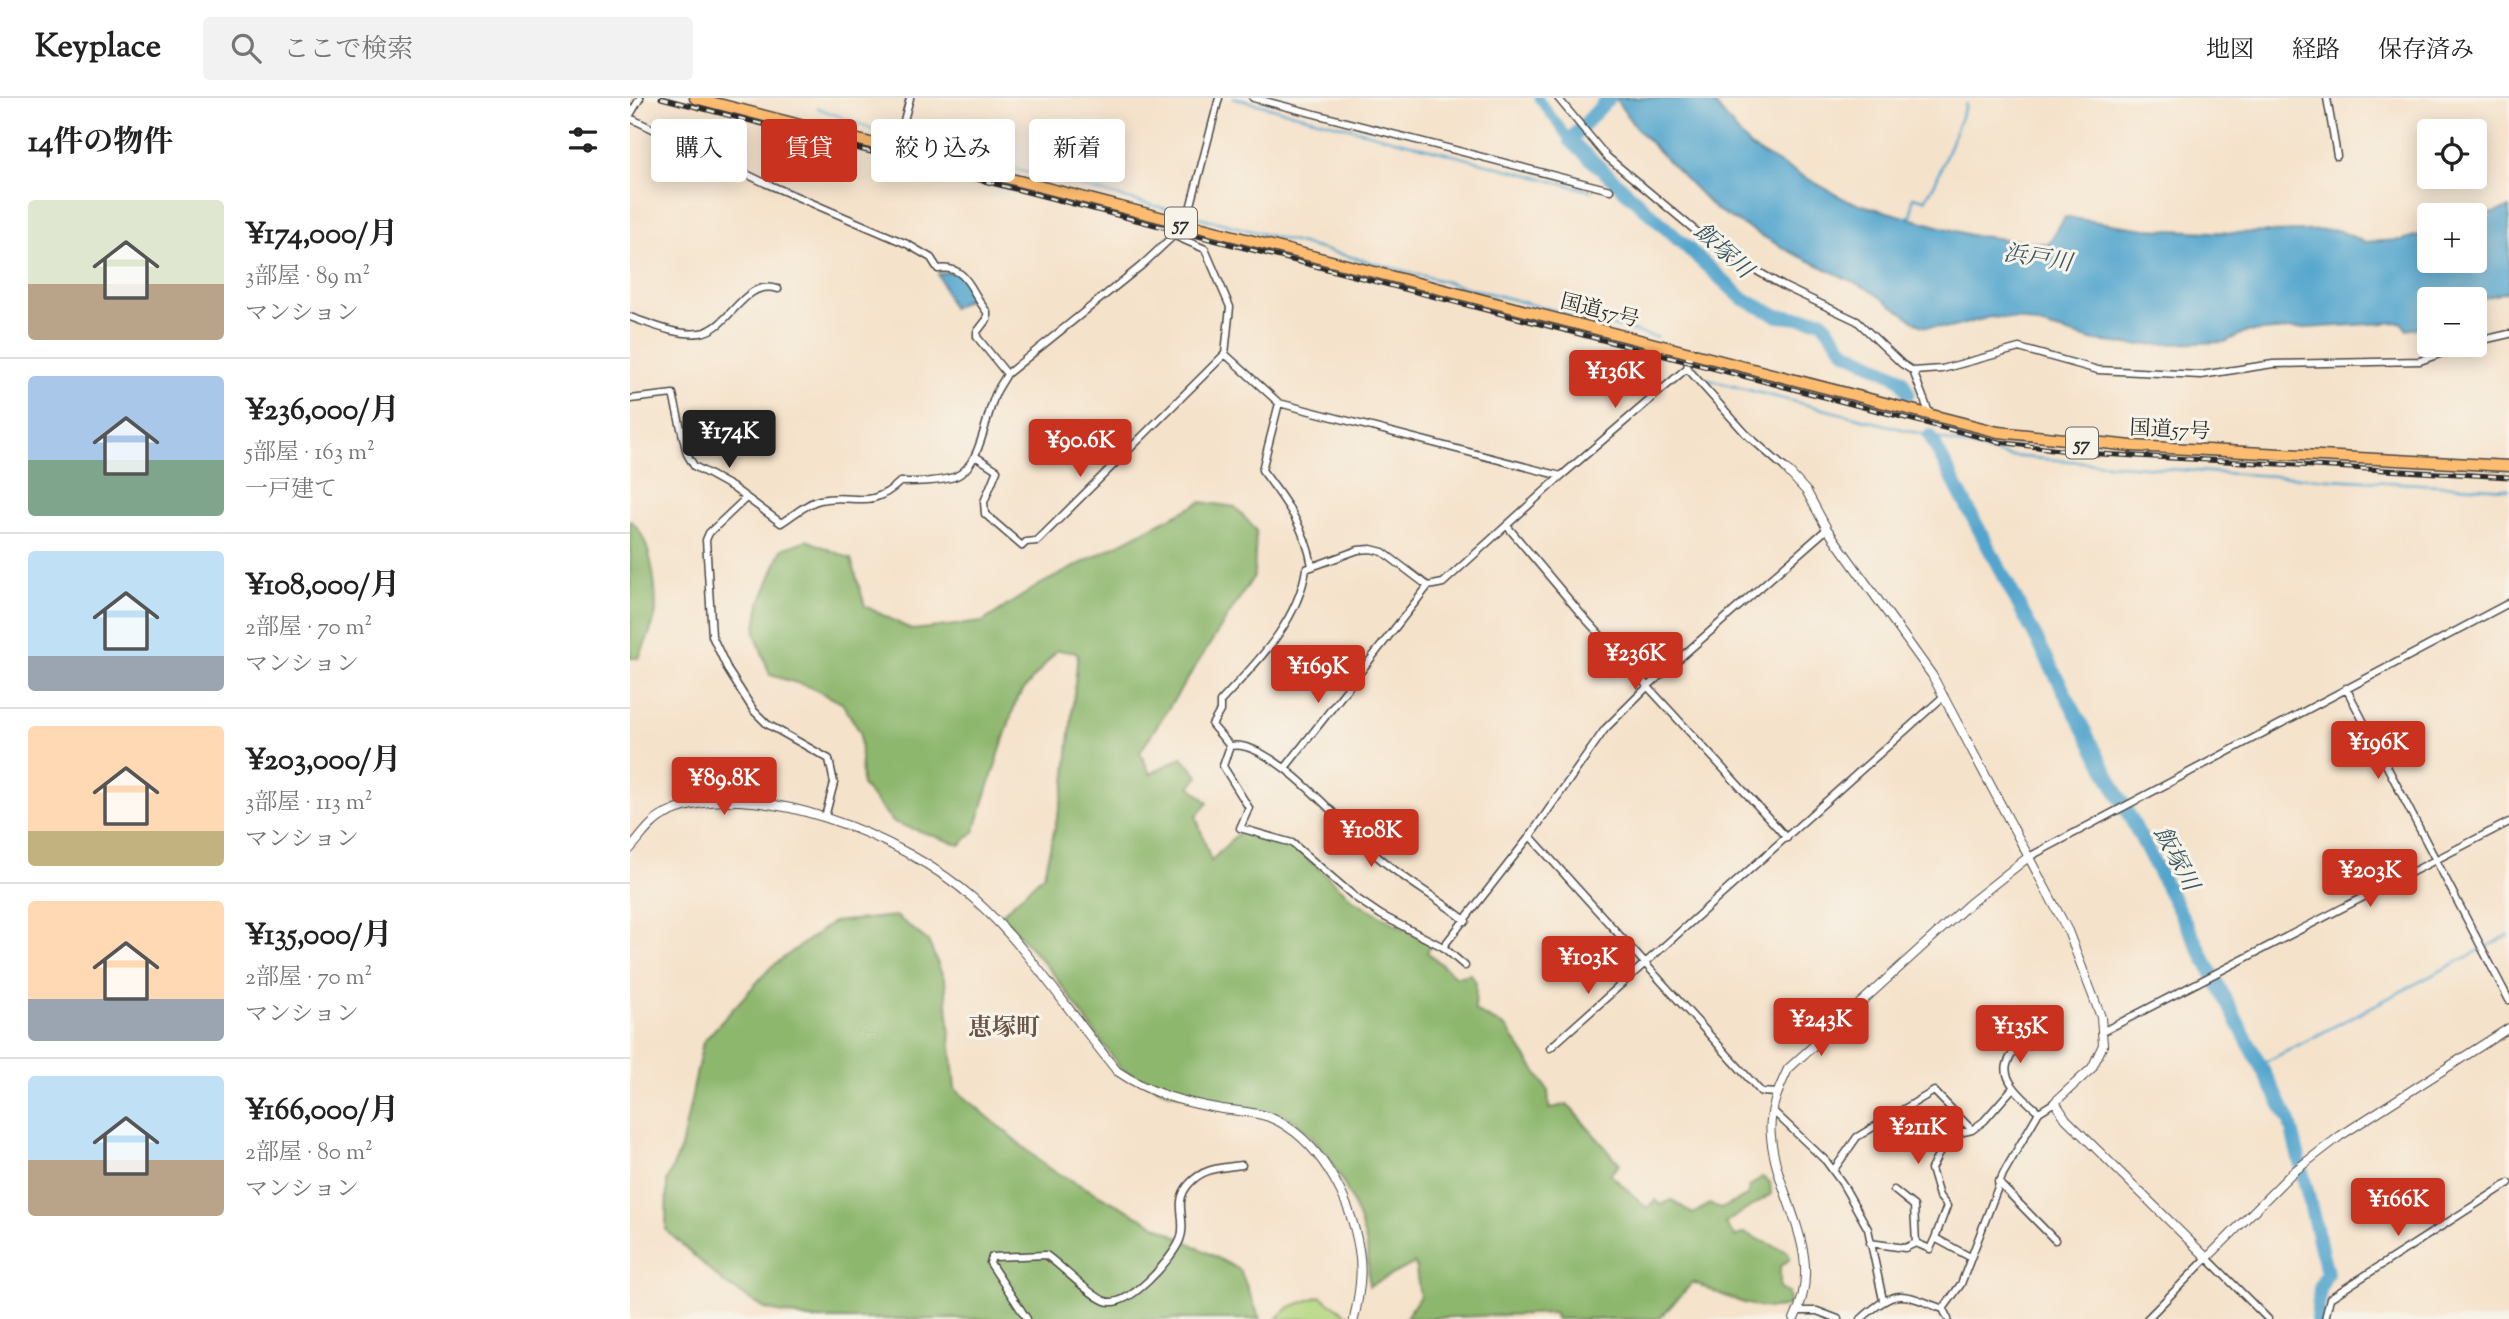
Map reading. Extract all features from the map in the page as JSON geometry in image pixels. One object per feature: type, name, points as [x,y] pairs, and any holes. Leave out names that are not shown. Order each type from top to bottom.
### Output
[{"type":"highway","name":"国道57号","points":[[695,98],[871,144]]},
{"type":"highway","name":"国道57号","points":[[1015,181],[1998,432],[2079,443],[2509,466]]},
{"type":"street","points":[[640,98],[630,116],[789,194],[907,244],[931,258],[938,269],[951,267],[961,271],[987,312],[987,319],[977,332],[977,337],[1007,374]]},
{"type":"street","points":[[904,119],[910,98]]},
{"type":"street","points":[[630,399],[673,394],[687,454],[694,466],[733,487],[745,499],[782,523],[819,500],[874,499],[889,492],[900,482],[928,482],[954,477],[967,469],[975,456],[996,392],[1007,374],[1175,236],[1186,224],[1219,98]]},
{"type":"street","points":[[1253,98],[1610,190]]},
{"type":"street","points":[[1558,98],[1606,156],[1715,247],[1785,286],[1857,321],[1902,364],[1913,371],[1930,415]]},
{"type":"street","points":[[2327,98],[2337,156]]},
{"type":"street","points":[[975,456],[997,470],[984,502],[985,514],[1022,546],[1027,542],[1037,541],[1225,354],[1231,319],[1227,297],[1205,249],[1175,236]]},
{"type":"street","points":[[630,317],[682,332],[702,333],[720,325],[745,296],[770,286],[778,289]]},
{"type":"street","points":[[2487,339],[2509,334]]},
{"type":"street","points":[[1913,371],[1942,369],[2019,348],[2098,370],[2202,375],[2273,364],[2420,361],[2431,357]]},
{"type":"street","points":[[1285,768],[1428,586],[1443,583],[1561,476],[1687,368],[1690,353]]},
{"type":"street","points":[[1225,354],[1279,402],[1561,476]]},
{"type":"street","points":[[1687,368],[1746,434],[1786,469],[1807,492],[1827,528],[1914,646],[1944,696],[2067,931],[2104,1031],[2098,1060],[2080,1081],[2039,1112],[1998,1182],[1961,1284],[1943,1309]]},
{"type":"street","points":[[1279,402],[1262,470],[1297,519],[1309,546],[1312,566]]},
{"type":"street","points":[[745,499],[706,540],[712,636],[729,672],[754,711],[767,724],[829,759],[834,783],[825,817]]},
{"type":"street","points":[[1507,526],[1581,614],[1787,838]]},
{"type":"street","points":[[1443,947],[1530,836],[1605,729],[1648,686],[1827,528]]},
{"type":"street","points":[[1230,746],[1212,724],[1220,711],[1220,702],[1289,621],[1300,596],[1306,569],[1358,550],[1371,549],[1383,552],[1428,586]]},
{"type":"street","points":[[1838,1319],[1817,1311],[1797,1315],[1807,1270],[1804,1243],[1773,1147],[1773,1111],[1777,1093],[1788,1069],[1969,904],[2027,858],[2128,802],[2509,603]]},
{"type":"street","points":[[2346,688],[2509,1000]]},
{"type":"street","points":[[1550,1048],[1944,696]]},
{"type":"street","points":[[1230,746],[1238,744],[1285,768],[1377,857],[1466,921]]},
{"type":"street","points":[[1230,746],[1223,766],[1249,807],[1240,828],[1292,843],[1356,898],[1381,915],[1443,947],[1465,966]]},
{"type":"street","points":[[630,849],[661,816],[686,806],[715,803],[766,804],[825,817],[890,841],[945,874],[976,900],[1016,945],[1117,1071],[1139,1086],[1185,1103],[1267,1116],[1307,1141],[1323,1161],[1337,1189],[1359,1250],[1361,1290],[1354,1319]]},
{"type":"street","points":[[2104,1031],[2509,822]]},
{"type":"street","points":[[1530,836],[1761,1092],[1777,1093]]},
{"type":"street","points":[[2039,1112],[2012,1089],[2006,1069],[2007,1057],[2045,1021]]},
{"type":"street","points":[[2147,1319],[2292,1173],[2340,1136],[2509,1028]]},
{"type":"street","points":[[1916,1243],[1930,1250],[1947,1206],[1939,1196],[1931,1169],[1945,1142],[1955,1134],[1972,1130],[1984,1121],[2012,1089]]},
{"type":"street","points":[[1833,1171],[1857,1137],[1934,1091],[1972,1130]]},
{"type":"street","points":[[2054,1102],[2066,1119],[2268,1319]]},
{"type":"street","points":[[1773,1111],[1833,1171],[1868,1229],[1883,1300]]},
{"type":"street","points":[[1027,1319],[990,1263],[992,1257],[1046,1255],[1102,1300],[1117,1302],[1136,1292],[1152,1278],[1180,1241],[1182,1232],[1178,1206],[1188,1185],[1202,1172],[1242,1165]]},
{"type":"street","points":[[1998,1182],[2055,1240]]},
{"type":"street","points":[[2325,1319],[2330,1298],[2509,1183]]},
{"type":"street","points":[[1894,1190],[1914,1206],[1916,1243]]},
{"type":"street","points":[[1935,1238],[1970,1256]]},
{"type":"street","points":[[1871,1243],[1905,1248],[1916,1243]]},
{"type":"street","points":[[1861,1319],[1883,1300],[1903,1295],[1921,1299],[1943,1309],[1948,1319]]},
{"type":"green space","points":[[1201,502],[1235,507],[1256,530],[1254,576],[1140,752],[1150,774],[1182,757],[1199,777],[1190,786],[1208,803],[1196,816],[1211,861],[1240,831],[1292,845],[1355,901],[1431,944],[1427,952],[1456,977],[1470,974],[1476,982],[1475,1011],[1506,1027],[1548,1090],[1549,1109],[1567,1104],[1620,1164],[1610,1174],[1647,1208],[1656,1200],[1660,1205],[1672,1200],[1693,1214],[1709,1204],[1721,1209],[1747,1196],[1750,1186],[1762,1177],[1770,1182],[1771,1194],[1725,1223],[1735,1237],[1744,1233],[1788,1252],[1790,1259],[1780,1267],[1780,1289],[1788,1293],[1789,1305],[1766,1308],[1753,1305],[1693,1282],[1659,1319],[1556,1319],[1555,1313],[1405,1319],[1420,1296],[1415,1263],[1369,1286],[1367,1250],[1360,1221],[1336,1170],[1315,1140],[1288,1117],[1164,1091],[1121,1069],[1052,972],[1001,915],[1044,874],[1065,784],[1078,653],[1057,650],[1017,698],[974,832],[960,845],[893,822],[862,785],[860,732],[842,703],[810,687],[770,675],[755,633],[760,603],[782,549],[807,540],[851,559],[865,606],[912,630],[982,622],[1039,585]]},
{"type":"green space","points":[[630,520],[643,538],[647,549],[656,599],[654,622],[639,658],[630,658]]},
{"type":"green space","points":[[896,916],[928,941],[945,981],[955,1089],[1048,1168],[1240,1270],[1260,1319],[809,1319],[765,1309],[724,1283],[666,1230],[667,1181],[681,1148],[703,1042],[771,967],[833,922]]},
{"type":"green space","points":[[1320,1296],[1354,1319],[1276,1319],[1290,1307]]},
{"type":"water","name":"浜戸川","points":[[1615,98],[1710,98],[1750,147],[1848,201],[1970,235],[2048,244],[2065,217],[2146,229],[2235,233],[2338,230],[2364,242],[2401,240],[2417,235],[2417,273],[2487,273],[2487,214],[2509,208],[2509,291],[2487,297],[2487,287],[2417,287],[2417,328],[2407,330],[2401,322],[2245,332],[2225,342],[2135,345],[2095,341],[2022,320],[1990,317],[1950,328],[1922,326],[1868,289],[1789,251],[1715,209],[1635,127]]},
{"type":"water","points":[[959,273],[972,297],[952,308],[938,274]]},
{"type":"waterway","points":[[1234,98],[1591,191]]},
{"type":"waterway","points":[[1538,98],[1570,140]]},
{"type":"waterway","name":"飯塚川","points":[[1609,98],[1570,140],[1743,299],[1778,316],[1821,320],[1845,351],[1901,379],[1908,393]]},
{"type":"waterway","points":[[1903,218],[1912,215],[1913,197],[1925,200],[1936,181],[1966,104]]},
{"type":"waterway","points":[[818,108],[871,129]]},
{"type":"waterway","points":[[1015,169],[1182,213]]},
{"type":"waterway","points":[[1195,216],[1656,337]]},
{"type":"waterway","points":[[1705,379],[2008,456],[2221,473],[2509,489]]},
{"type":"waterway","name":"飯塚川","points":[[1930,436],[2290,1122],[2327,1273],[2320,1288],[2317,1319]]},
{"type":"waterway","points":[[2260,1065],[2509,935]]},
{"type":"railway","points":[[661,98],[1999,442],[2082,453],[2509,477]]},
{"type":"district","name":"恵塚町","points":[[1004,1027]]}]
